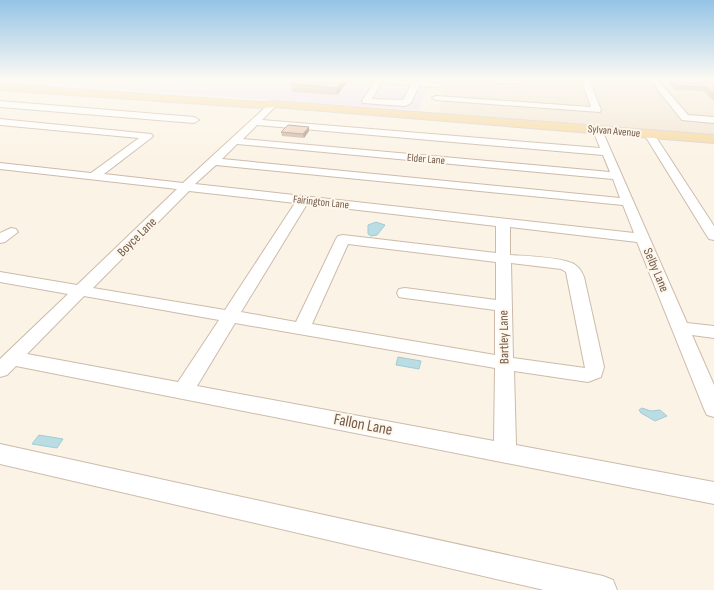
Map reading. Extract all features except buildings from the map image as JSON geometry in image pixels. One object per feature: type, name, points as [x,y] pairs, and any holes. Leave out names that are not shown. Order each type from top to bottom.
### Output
[{"type":"main road","name":"Sylvan Avenue","points":[[321,108],[714,139]]},
{"type":"street","points":[[43,108],[194,120]]},
{"type":"street","name":"Boyce Lane","points":[[6,364],[82,291],[187,186],[270,108]]},
{"type":"street","points":[[432,116],[434,108]]},
{"type":"street","points":[[565,108],[598,110],[597,108]]},
{"type":"street","points":[[676,108],[685,118],[714,120]]},
{"type":"street","points":[[0,122],[148,136],[93,177]]},
{"type":"street","points":[[255,122],[607,152]]},
{"type":"street","name":"Selby Lane","points":[[598,130],[714,409]]},
{"type":"street","points":[[649,134],[714,236]]},
{"type":"street","name":"Elder Lane","points":[[234,141],[617,176]]},
{"type":"street","points":[[213,161],[628,202]]},
{"type":"street","name":"Fairington Lane","points":[[0,166],[642,238]]},
{"type":"street","points":[[183,391],[303,200]]},
{"type":"street","name":"Bartley Lane","points":[[503,222],[505,452]]},
{"type":"street","points":[[0,277],[504,363],[588,375],[594,372],[595,367],[573,269],[570,266],[343,239],[302,328]]},
{"type":"street","points":[[405,293],[504,306]]},
{"type":"street","points":[[680,328],[714,332]]},
{"type":"street","name":"Fallon Lane","points":[[6,364],[183,391],[714,492]]},
{"type":"street","points":[[0,454],[603,590]]},
{"type":"shaded area","points":[[383,108],[420,108],[419,110]]},
{"type":"shaded area","points":[[440,108],[714,108],[714,137],[439,114]]},
{"type":"water","points":[[376,222],[385,225],[377,235],[371,236],[368,234],[368,225]]},
{"type":"water","points":[[398,357],[421,361],[419,369],[396,365]]},
{"type":"water","points":[[642,408],[651,411],[660,410],[667,416],[655,421],[641,413],[639,410]]},
{"type":"water","points":[[39,435],[63,439],[57,448],[32,444]]}]
